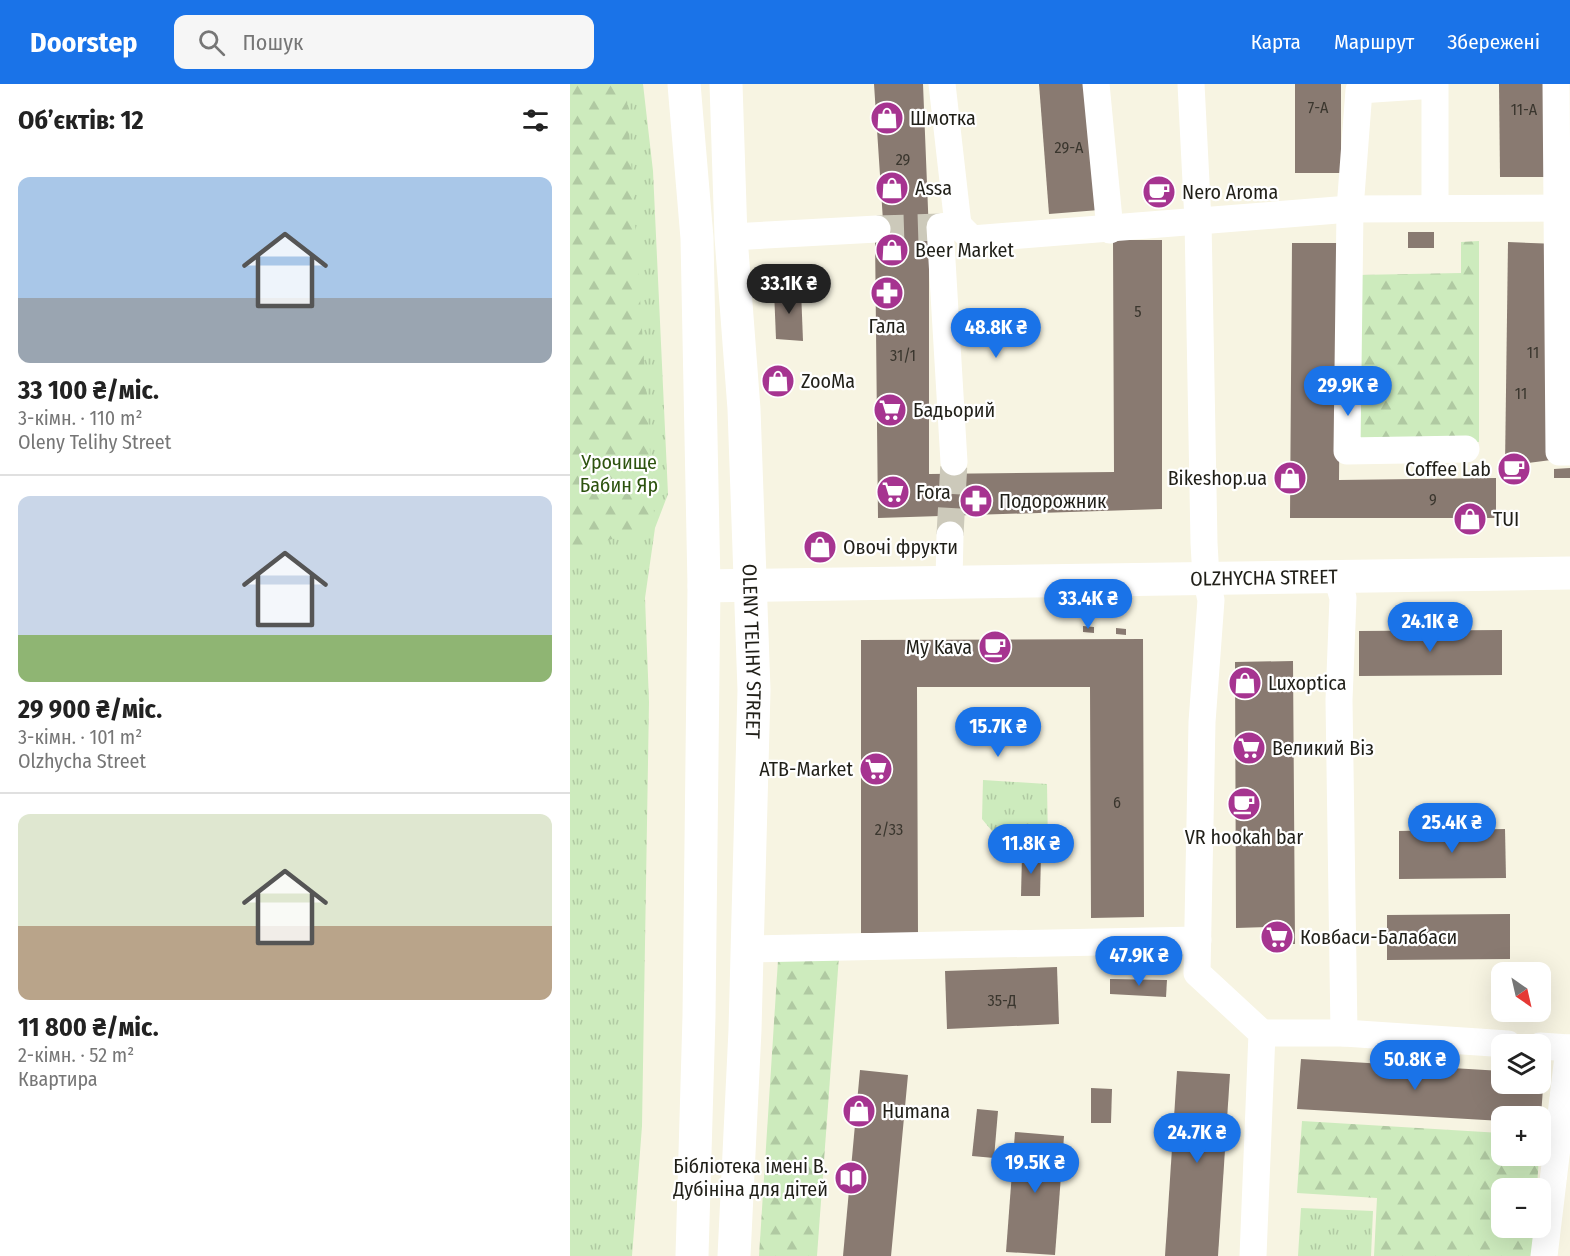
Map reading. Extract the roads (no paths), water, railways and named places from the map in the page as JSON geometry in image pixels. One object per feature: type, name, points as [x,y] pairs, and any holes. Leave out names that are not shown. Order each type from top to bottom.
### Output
[{"type":"main road","points":[[684,84],[697,238],[704,586],[699,1016],[693,1256]]},
{"type":"main road","name":"OLENY TELIHY STREET","points":[[731,85],[731,237],[744,409],[754,690],[747,949],[734,1256]]},
{"type":"main road","name":"OLZHYCHA STREET","points":[[704,586],[1570,573]]},
{"type":"street","points":[[942,84],[958,225],[972,239],[1110,230],[1350,209],[1564,208]]},
{"type":"street","points":[[1096,84],[1110,230]]},
{"type":"street","points":[[1191,84],[1198,221],[1206,578],[1211,600],[1202,722],[1197,973],[1262,1033],[1344,1034],[1491,1043]]},
{"type":"street","points":[[1556,84],[1564,208],[1559,452],[1570,452]]},
{"type":"street","points":[[1435,208],[1435,85],[1359,90],[1350,209],[1347,451],[1466,449]]},
{"type":"street","points":[[954,462],[940,227],[958,225]]},
{"type":"street","points":[[731,237],[877,229]]},
{"type":"street","points":[[949,582],[950,535]]},
{"type":"street","points":[[1336,577],[1343,598],[1339,700],[1344,1034]]},
{"type":"street","points":[[747,949],[1198,940]]},
{"type":"street","points":[[1253,1256],[1262,1033]]},
{"type":"street","points":[[1551,1047],[1569,1048],[1554,1240]]},
{"type":"tunnel","points":[[877,229],[940,227]]},
{"type":"tunnel","points":[[950,535],[954,462]]},
{"type":"place","name":"Шмотка","points":[[887,118]]},
{"type":"place","name":"Assa","points":[[892,188]]},
{"type":"place","name":"Nero Aroma","points":[[1159,192]]},
{"type":"place","name":"Beer Market","points":[[892,250]]},
{"type":"place","name":"Гала","points":[[887,293]]},
{"type":"place","name":"ZooMa","points":[[778,381]]},
{"type":"place","name":"Бадьорий","points":[[890,410]]},
{"type":"place","name":"Coffee Lab","points":[[1514,469]]},
{"type":"place","name":"Bikeshop.ua","points":[[1290,478]]},
{"type":"place","name":"Fora","points":[[893,492]]},
{"type":"place","name":"Подорожник","points":[[976,501]]},
{"type":"place","name":"TUI","points":[[1470,519]]},
{"type":"place","name":"Овочі фрукти","points":[[820,547]]},
{"type":"place","name":"My Kava","points":[[995,647]]},
{"type":"place","name":"Luxoptica","points":[[1245,683]]},
{"type":"place","name":"Великий Віз","points":[[1249,748]]},
{"type":"place","name":"ATB-Market","points":[[876,769]]},
{"type":"place","name":"VR hookah bar","points":[[1244,804]]},
{"type":"place","name":"Ковбаси-Балабаси","points":[[1277,937]]},
{"type":"place","name":"Humana","points":[[859,1111]]},
{"type":"place","name":"Бібліотека імені В. Дубініна для дітей","points":[[851,1178]]},
{"type":"park label","name":"Урочище Бабин Яр","points":[[619,474]]}]
